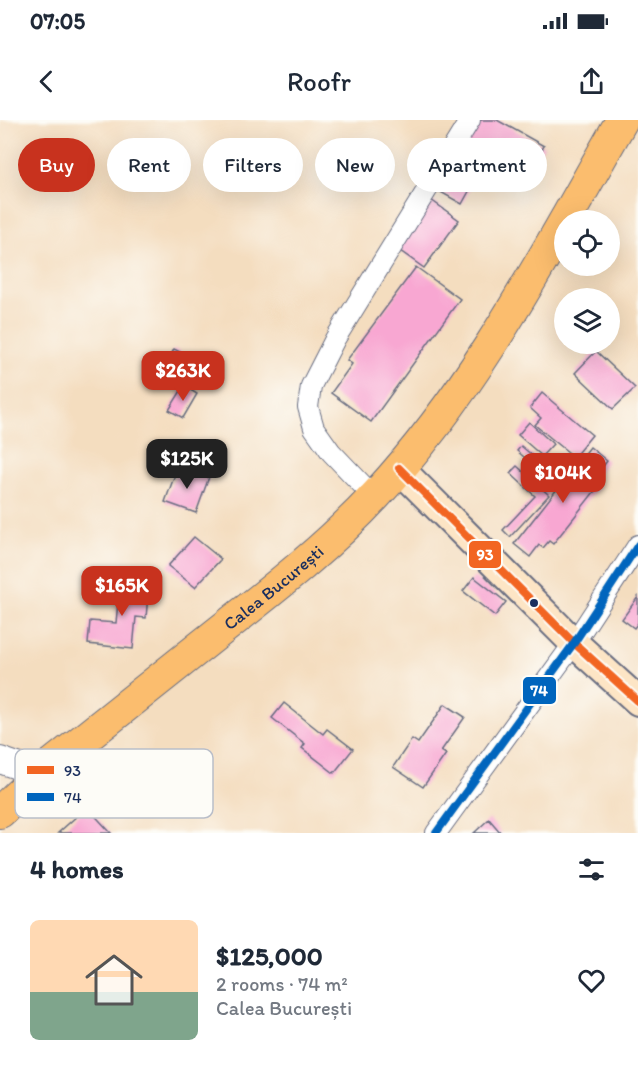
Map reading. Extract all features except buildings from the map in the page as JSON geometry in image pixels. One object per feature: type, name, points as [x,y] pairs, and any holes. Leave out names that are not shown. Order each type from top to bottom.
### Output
[{"type":"main road","name":"Calea București","points":[[71,749],[302,566],[374,497],[446,409],[505,322],[622,120]]},
{"type":"main road","points":[[399,468],[574,643],[638,701]]},
{"type":"main road","name":"Calea București","points":[[0,812],[15,798]]},
{"type":"street","points":[[374,497],[331,452],[314,428],[308,408],[311,386],[335,339],[470,120]]},
{"type":"street","points":[[436,833],[574,643],[638,545]]},
{"type":"street","points":[[0,760],[15,765]]},
{"type":"transit line","name":"93","points":[[399,468],[574,643],[638,701]]},
{"type":"transit line","name":"74","points":[[436,833],[574,643],[638,545]]}]
